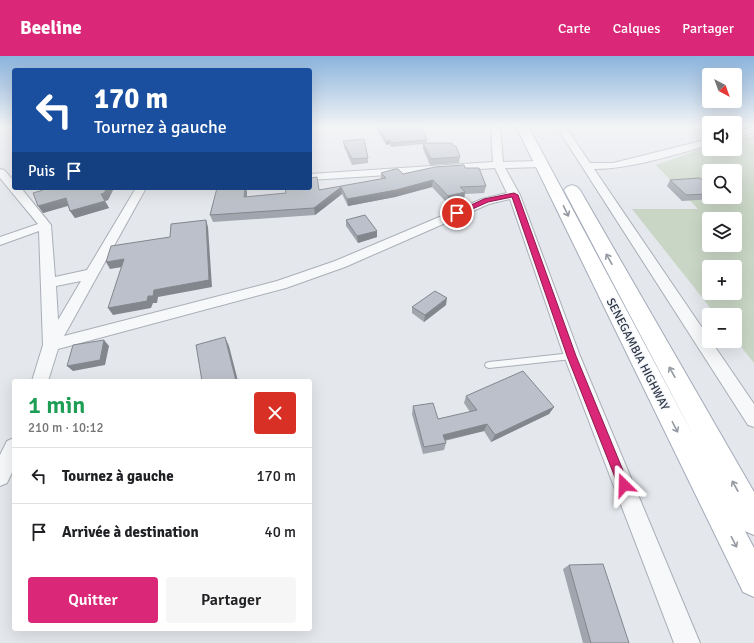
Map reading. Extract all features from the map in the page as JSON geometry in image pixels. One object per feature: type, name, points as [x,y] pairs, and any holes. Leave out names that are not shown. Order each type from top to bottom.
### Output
[{"type":"main road","name":"SENEGAMBIA HIGHWAY","points":[[536,153],[754,581]]},
{"type":"main road","name":"SENEGAMBIA HIGHWAY","points":[[550,153],[754,520]]},
{"type":"street","points":[[497,153],[498,165],[514,195],[572,356],[687,643]]},
{"type":"street","points":[[578,153],[754,419]]},
{"type":"street","points":[[586,166],[613,166],[666,153]]},
{"type":"street","points":[[312,177],[498,165],[542,164]]},
{"type":"street","points":[[18,190],[45,226],[51,345]]},
{"type":"street","points":[[41,379],[51,345],[140,190]]},
{"type":"street","points":[[51,345],[281,285],[340,264],[486,201],[514,195]]},
{"type":"street","points":[[0,242],[45,226]]},
{"type":"street","points":[[49,283],[91,274]]},
{"type":"street","points":[[0,476],[12,450]]},
{"type":"lane","points":[[489,365],[572,356]]},
{"type":"green space","points":[[688,153],[702,153],[702,156],[742,156],[742,153],[754,153],[754,363],[742,348],[742,308],[710,308],[704,300],[742,300],[742,260],[702,260],[702,297],[632,209],[698,209],[656,165]]},
{"type":"building","points":[[349,153],[367,153],[368,158],[352,159]]},
{"type":"building","points":[[428,153],[459,153],[460,157],[431,159]]},
{"type":"building","points":[[464,165],[465,168],[479,168],[486,186],[460,187],[465,192],[448,196],[433,180],[396,190],[347,199],[341,187],[314,208],[210,215],[216,190],[245,190],[244,197],[286,193],[285,190],[312,190],[312,178],[317,177],[319,190],[386,178],[381,173],[395,169],[398,169],[403,174],[435,167]]},
{"type":"building","points":[[700,178],[702,180],[702,194],[686,195],[670,180]]},
{"type":"building","points":[[43,190],[106,190],[101,194],[105,201],[70,211],[66,198],[38,206],[33,193]]},
{"type":"building","points":[[365,215],[377,231],[357,236],[346,220]]},
{"type":"building","points":[[206,220],[209,280],[154,290],[153,296],[148,296],[147,301],[108,308],[124,259],[106,262],[111,246],[170,237],[171,224]]},
{"type":"building","points":[[435,291],[447,298],[425,315],[412,307]]},
{"type":"building","points":[[225,337],[236,379],[202,379],[196,345]]},
{"type":"building","points":[[104,340],[100,360],[67,366],[73,345]]},
{"type":"building","points":[[523,371],[554,407],[495,435],[487,424],[443,435],[446,443],[424,447],[413,406],[433,403],[438,419],[477,410],[466,396]]},
{"type":"building","points":[[603,564],[629,643],[591,643],[569,565]]},
{"type":"route","points":[[457,213],[486,201],[514,195],[572,356],[624,485]]}]
